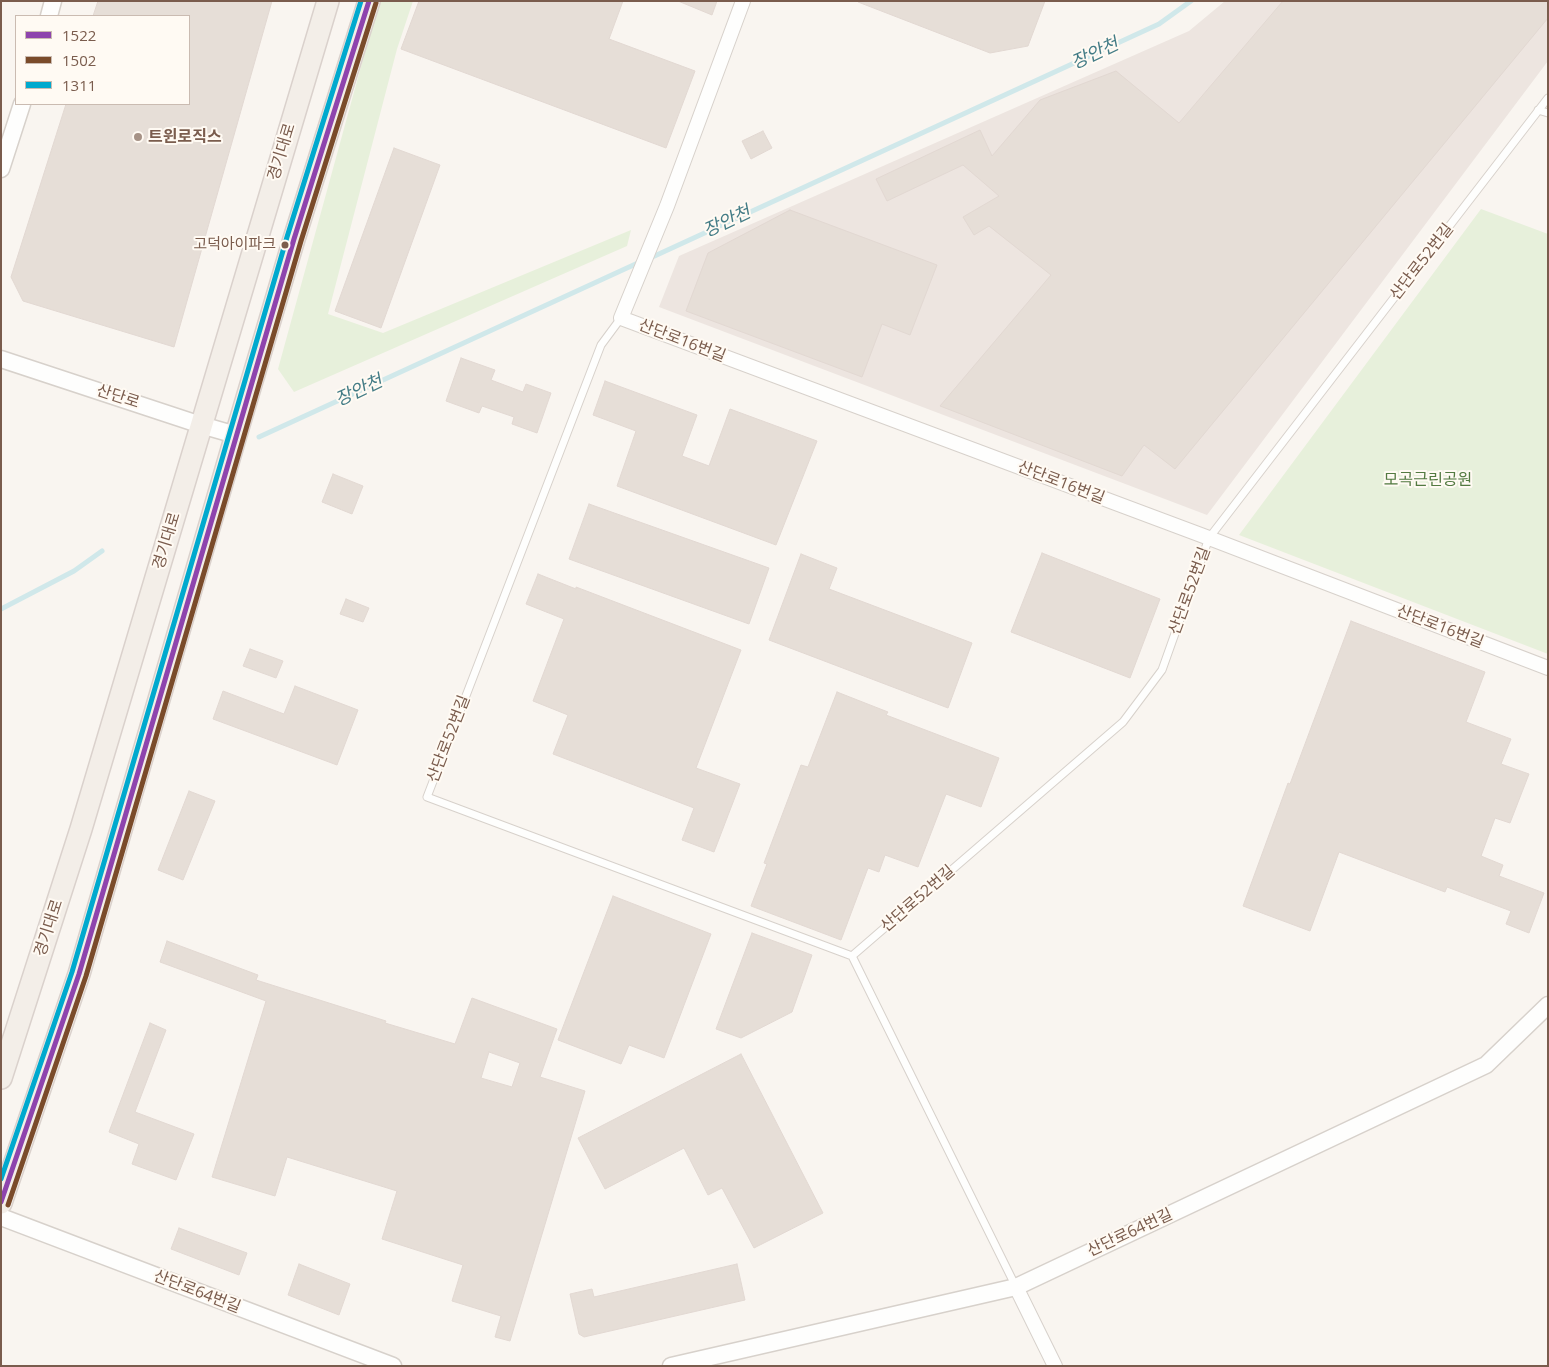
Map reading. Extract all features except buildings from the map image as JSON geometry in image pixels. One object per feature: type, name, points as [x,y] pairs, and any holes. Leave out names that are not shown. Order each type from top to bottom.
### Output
[{"type":"main road","points":[[1,1203],[79,974],[236,435],[368,1]]},
{"type":"main road","name":"경기대로","points":[[1,1078],[81,829],[327,2]]},
{"type":"street","points":[[49,15],[53,1]]},
{"type":"street","name":"산단로16번길","points":[[743,1],[667,206],[621,318],[1209,538],[1548,668]]},
{"type":"street","points":[[1,169],[22,105]]},
{"type":"street","name":"산단로","points":[[1,359],[236,435]]},
{"type":"street","name":"산단로64번길","points":[[672,1366],[1016,1287],[1486,1065],[1548,1004]]},
{"type":"street","name":"산단로64번길","points":[[1,1217],[393,1366]]},
{"type":"street","points":[[1016,1287],[1055,1366]]},
{"type":"lane","name":"산단로52번길","points":[[621,318],[601,346],[427,797],[852,956],[1123,722],[1162,670],[1209,538],[1548,98]]},
{"type":"lane","points":[[1538,110],[1548,113]]},
{"type":"lane","points":[[852,956],[1016,1287]]},
{"type":"shaded area","points":[[1225,1],[1548,1],[1548,61],[1207,515],[659,307],[679,256],[1189,31]]},
{"type":"green space","points":[[379,1],[413,1],[397,49],[328,314],[383,333],[631,230],[627,246],[294,392],[278,369]]},
{"type":"green space","name":"모곡근린공원","points":[[1481,209],[1548,234],[1548,654],[1239,535]]},
{"type":"waterway","name":"장안천","points":[[648,259],[1159,24],[1191,1]]},
{"type":"waterway","name":"장안천","points":[[259,437],[640,262]]},
{"type":"waterway","name":"장안천","points":[[1,609],[74,571],[102,551]]},
{"type":"transit line","name":"1311","points":[[1,1179],[72,972],[287,237],[361,1]]},
{"type":"transit line","name":"1522","points":[[1,1202],[79,974],[294,239],[369,1]]},
{"type":"transit line","name":"1502","points":[[8,1205],[86,976],[301,241],[376,3]]},
{"type":"place","name":"트윈로직스","points":[[138,137]]},
{"type":"place","name":"고덕아이파크","points":[[285,245]]}]
